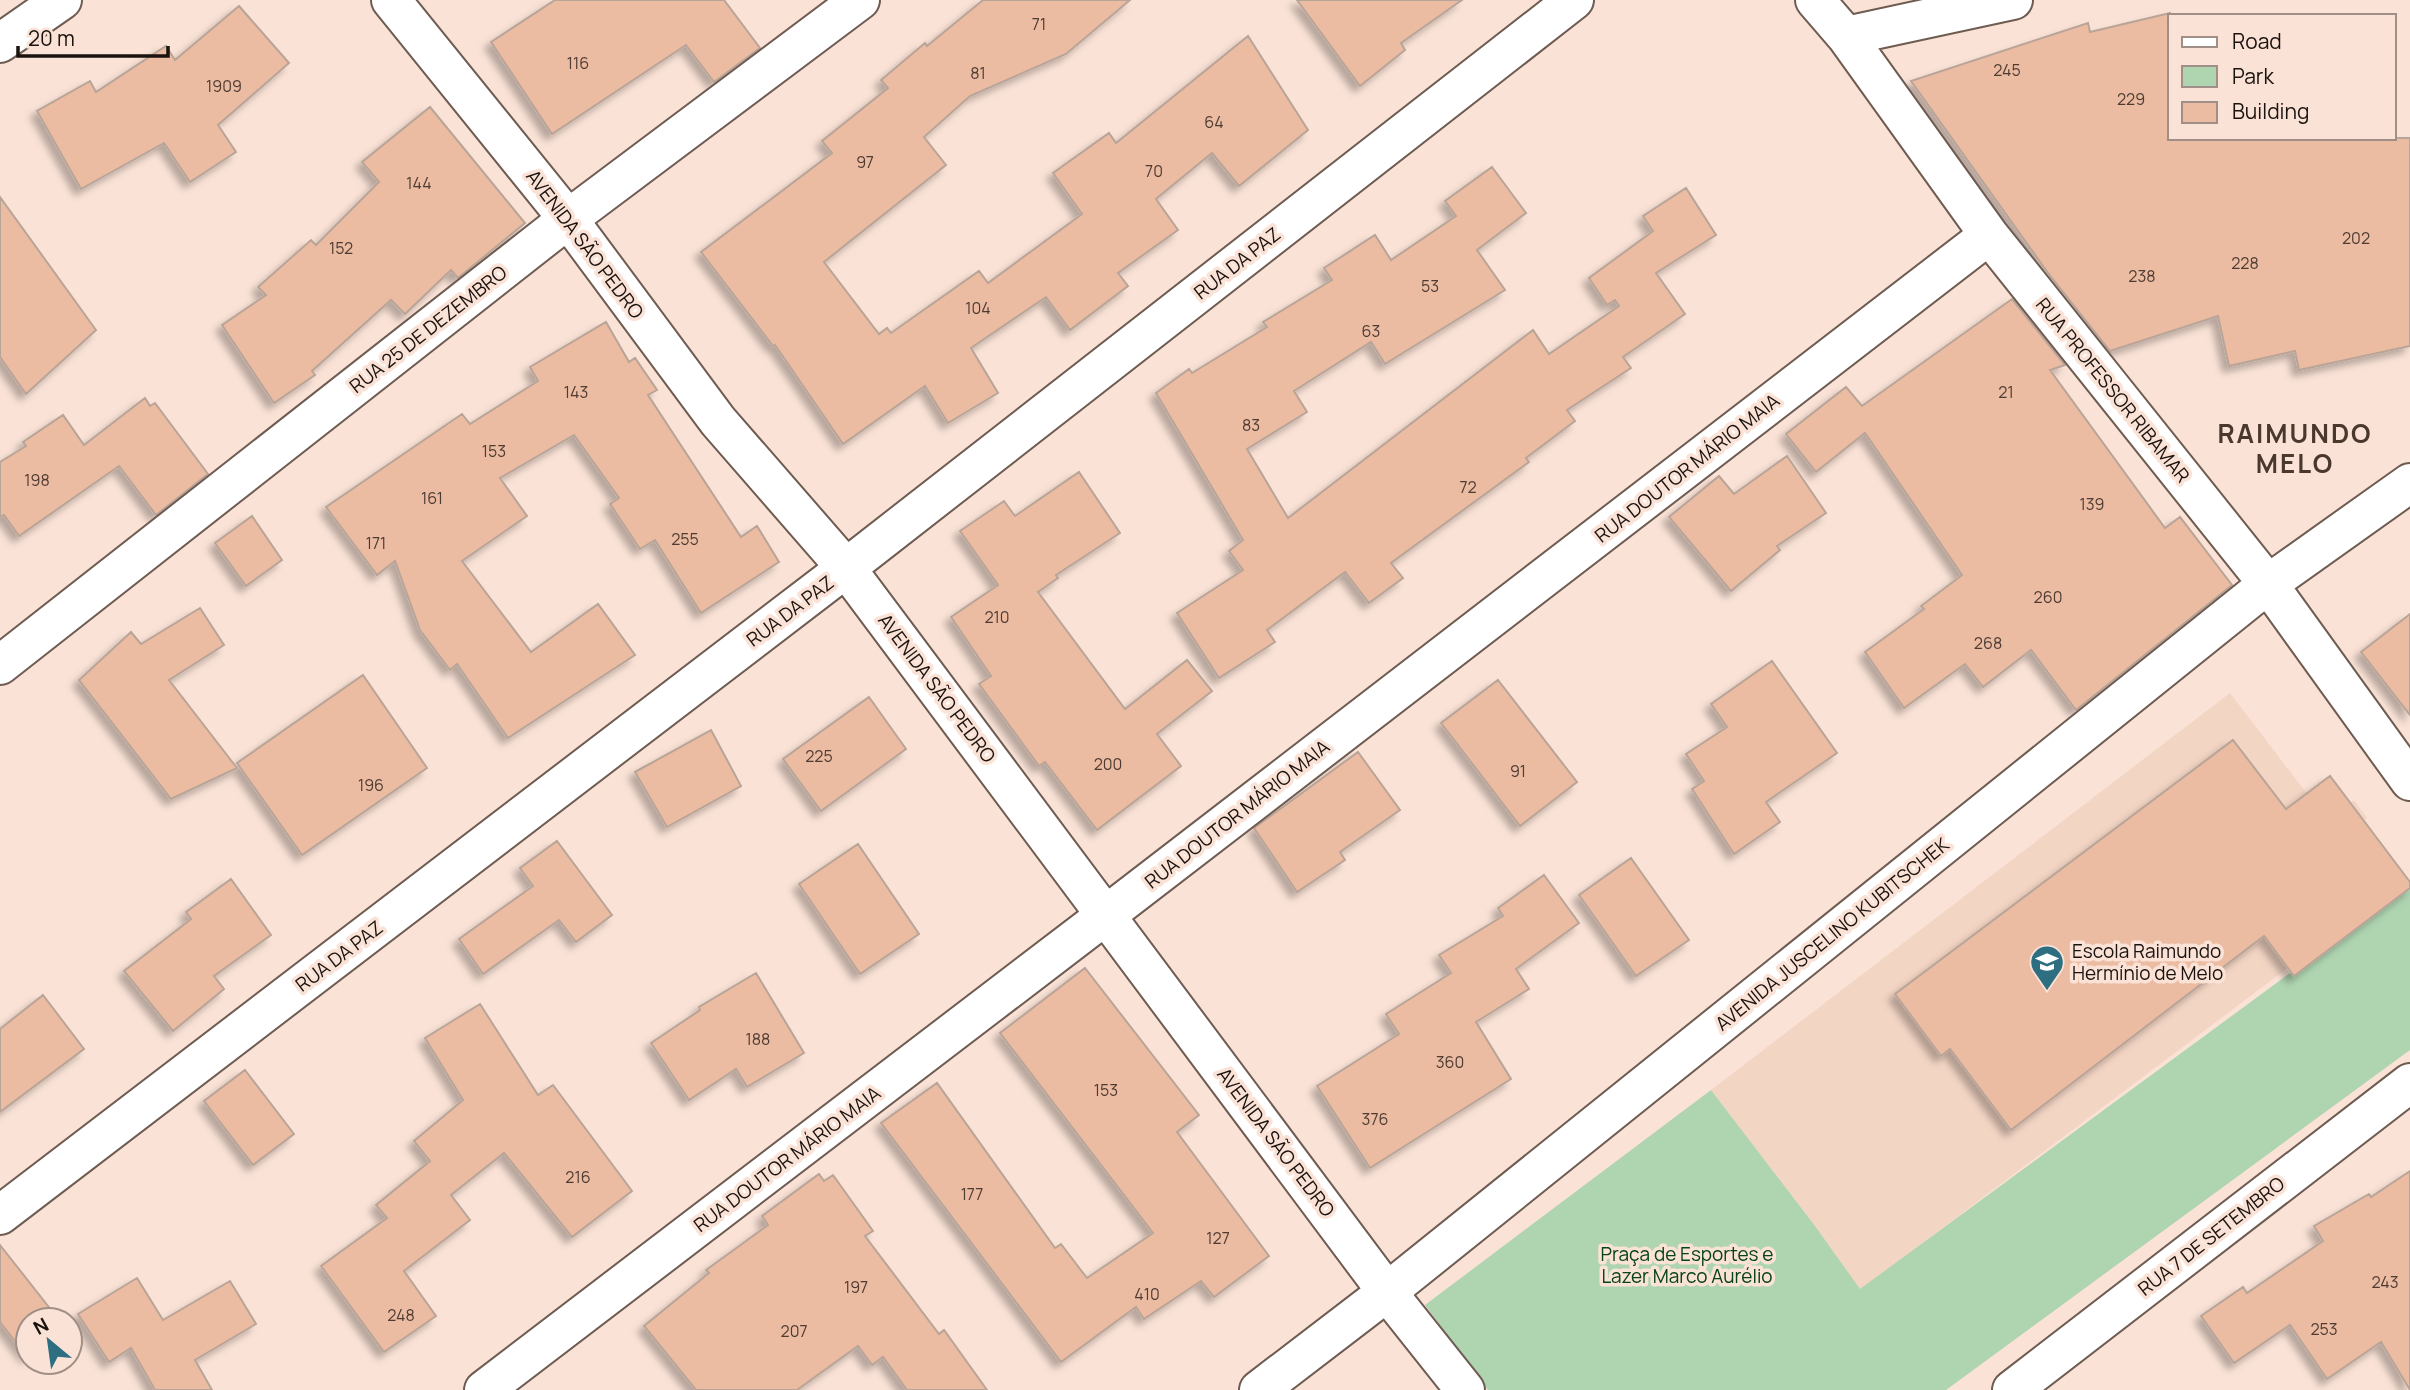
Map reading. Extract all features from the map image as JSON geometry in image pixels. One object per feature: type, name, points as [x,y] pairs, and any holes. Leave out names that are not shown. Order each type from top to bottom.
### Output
[{"type":"street","points":[[0,43],[62,0]]},
{"type":"street","name":"AVENIDA SÃO PEDRO","points":[[391,0],[568,219],[718,421],[846,568],[1387,1292],[1465,1390]]},
{"type":"street","name":"RUA 25 DE DEZEMBRO","points":[[0,664],[568,219],[860,0]]},
{"type":"street","name":"RUA DA PAZ","points":[[0,1215],[846,568],[1574,0]]},
{"type":"street","name":"RUA PROFESSOR RIBAMAR","points":[[1815,0],[1846,36],[1989,235],[2268,584],[2410,781]]},
{"type":"street","points":[[1846,36],[2013,0]]},
{"type":"street","name":"RUA DOUTOR MÁRIO MAIA","points":[[484,1390],[1107,915],[1989,235]]},
{"type":"street","name":"AVENIDA JUSCELINO KUBITSCHEK","points":[[1259,1390],[1387,1292],[2268,584],[2410,483]]},
{"type":"street","name":"RUA 7 DE SETEMBRO","points":[[2012,1390],[2410,1083]]},
{"type":"shaded area","name":"Escola Raimundo Hermínio de Melo","points":[[2230,693],[2327,820],[2354,800],[2367,818],[2342,837],[2386,894],[1860,1290],[1815,1226],[1711,1090]]},
{"type":"green space","name":"Praça de Esportes e Lazer Marco Aurélio","points":[[2410,885],[2410,1050],[1946,1390],[1488,1390],[1425,1305],[1711,1090],[1860,1289]]},
{"type":"building","points":[[555,0],[724,0],[760,48],[714,82],[686,45],[552,134],[491,42]]},
{"type":"building","points":[[983,0],[1130,0],[1066,54],[970,96],[924,137],[946,165],[824,262],[879,334],[887,328],[891,333],[979,271],[988,283],[1082,214],[1053,173],[1109,133],[1116,143],[1248,36],[1308,130],[1239,186],[1212,153],[1156,199],[1178,230],[1118,273],[1128,286],[1070,330],[1046,297],[971,348],[998,393],[948,423],[925,386],[843,444],[775,345],[773,346],[701,252],[832,153],[822,141],[888,88],[881,80]]},
{"type":"building","points":[[1297,0],[1462,0],[1401,43],[1405,50],[1360,86]]},
{"type":"building","points":[[239,6],[289,63],[218,125],[236,152],[190,182],[164,143],[81,189],[37,111],[90,81],[96,92],[166,46],[175,60]]},
{"type":"building","points":[[2170,13],[2168,140],[2410,138],[2410,346],[2299,370],[2295,351],[2229,366],[2218,316],[2110,351],[2048,273],[1911,81],[2088,23],[2090,32]]},
{"type":"building","points":[[430,107],[525,223],[458,278],[451,270],[405,314],[391,300],[312,371],[315,375],[274,403],[222,325],[266,295],[258,287],[311,240],[316,245],[379,182],[362,162]]},
{"type":"building","points":[[1492,167],[1526,213],[1477,250],[1505,290],[1385,364],[1371,342],[1294,391],[1307,412],[1247,449],[1288,518],[1533,330],[1549,354],[1619,306],[1615,300],[1607,305],[1589,278],[1653,231],[1643,216],[1686,188],[1716,235],[1656,273],[1685,314],[1623,357],[1631,368],[1567,410],[1575,421],[1526,458],[1529,462],[1391,563],[1403,578],[1369,603],[1345,572],[1267,630],[1275,642],[1219,678],[1177,613],[1243,570],[1229,551],[1243,540],[1156,393],[1189,369],[1192,373],[1267,327],[1263,322],[1332,280],[1324,268],[1375,235],[1391,260],[1456,216],[1445,201]]},
{"type":"building","points":[[0,197],[96,330],[26,394],[0,357]]},
{"type":"building","points":[[2012,299],[2065,365],[2050,370],[2165,528],[2180,517],[2232,585],[2076,710],[2031,650],[1983,687],[1965,664],[1904,708],[1865,652],[1924,609],[1921,606],[1962,575],[1865,433],[1816,472],[1786,434],[1846,387],[1862,406]]},
{"type":"building","points":[[606,322],[629,362],[635,358],[657,390],[648,395],[741,537],[757,526],[779,562],[701,613],[655,540],[640,549],[610,504],[619,498],[574,435],[500,478],[527,516],[462,561],[531,652],[598,604],[635,655],[508,738],[457,664],[450,670],[420,630],[395,561],[377,575],[326,507],[462,414],[470,424],[538,381],[530,367]]},
{"type":"building","points":[[145,398],[150,406],[155,403],[208,474],[156,515],[119,466],[19,536],[4,515],[0,517],[0,462],[26,446],[23,442],[63,415],[84,445]]},
{"type":"building","points":[[1787,456],[1826,513],[1777,546],[1780,550],[1731,591],[1669,517],[1719,476],[1734,494]]},
{"type":"building","points":[[1079,472],[1120,533],[1056,575],[1058,578],[1038,592],[1125,709],[1187,660],[1212,691],[1157,734],[1181,766],[1097,830],[1045,762],[1039,766],[979,684],[991,676],[951,617],[998,585],[960,531],[1004,501],[1015,516]]},
{"type":"building","points":[[252,516],[282,560],[246,586],[215,543]]},
{"type":"building","points":[[200,608],[224,645],[169,680],[237,768],[171,799],[79,680],[131,632],[141,644]]},
{"type":"building","points":[[2410,614],[2410,715],[2361,652]]},
{"type":"building","points":[[1772,661],[1837,753],[1766,802],[1780,822],[1734,854],[1692,789],[1704,781],[1686,754],[1727,727],[1711,704]]},
{"type":"building","points":[[363,675],[427,768],[302,855],[237,763]]},
{"type":"building","points":[[1498,680],[1577,782],[1520,826],[1441,723]]},
{"type":"building","points":[[869,697],[906,749],[821,811],[783,759]]},
{"type":"building","points":[[711,730],[741,786],[667,827],[635,772]]},
{"type":"building","points":[[2233,740],[2286,809],[2330,776],[2410,882],[2410,888],[2294,976],[2264,936],[2011,1130],[1950,1049],[1941,1056],[1895,994]]},
{"type":"building","points":[[1358,752],[1400,810],[1340,852],[1345,860],[1297,892],[1254,828]]},
{"type":"building","points":[[557,841],[612,915],[576,942],[559,920],[483,974],[459,939],[533,886],[520,868]]},
{"type":"building","points":[[858,844],[919,934],[860,974],[799,884]]},
{"type":"building","points":[[1631,858],[1689,940],[1636,976],[1579,895]]},
{"type":"building","points":[[1544,875],[1579,923],[1516,969],[1529,989],[1476,1022],[1511,1079],[1370,1168],[1317,1086],[1399,1034],[1386,1014],[1451,973],[1439,955],[1503,916],[1498,908]]},
{"type":"building","points":[[231,879],[271,935],[214,976],[224,989],[173,1031],[124,971],[191,919],[186,912]]},
{"type":"building","points":[[1085,968],[1199,1115],[1177,1132],[1269,1256],[1214,1297],[1201,1281],[1144,1319],[1136,1307],[1061,1362],[881,1123],[937,1083],[1055,1248],[1061,1244],[1087,1278],[1153,1233],[1000,1033]]},
{"type":"building","points":[[756,973],[804,1053],[747,1087],[736,1069],[689,1100],[651,1043],[700,1010],[699,1007]]},
{"type":"building","points":[[43,995],[84,1049],[0,1112],[0,1029]]},
{"type":"building","points":[[480,1004],[538,1095],[553,1085],[632,1191],[572,1237],[504,1153],[451,1195],[470,1220],[404,1271],[436,1316],[384,1352],[321,1266],[387,1218],[376,1205],[430,1161],[414,1141],[463,1100],[425,1038]]},
{"type":"building","points":[[245,1070],[294,1134],[253,1165],[204,1101]]},
{"type":"building","points":[[2410,1171],[2410,1390],[2381,1342],[2327,1379],[2290,1325],[2234,1363],[2201,1316],[2243,1287],[2247,1293],[2323,1241],[2314,1226],[2369,1194],[2371,1197]]},
{"type":"building","points":[[819,1174],[824,1181],[833,1175],[873,1231],[865,1236],[939,1334],[944,1330],[987,1390],[907,1390],[883,1357],[872,1365],[858,1346],[797,1390],[696,1390],[644,1326],[709,1273],[706,1270],[768,1225],[762,1216]]},
{"type":"building","points":[[0,1245],[48,1306],[14,1306],[14,1340],[0,1322]]},
{"type":"building","points":[[137,1278],[163,1320],[230,1281],[256,1324],[195,1360],[212,1390],[155,1390],[131,1348],[109,1362],[84,1323],[84,1310]]},
{"type":"place","name":"Escola Raimundo Hermínio de Melo","points":[[2047,992]]},
{"type":"district","name":"RAIMUNDO MELO","points":[[2295,448]]}]
